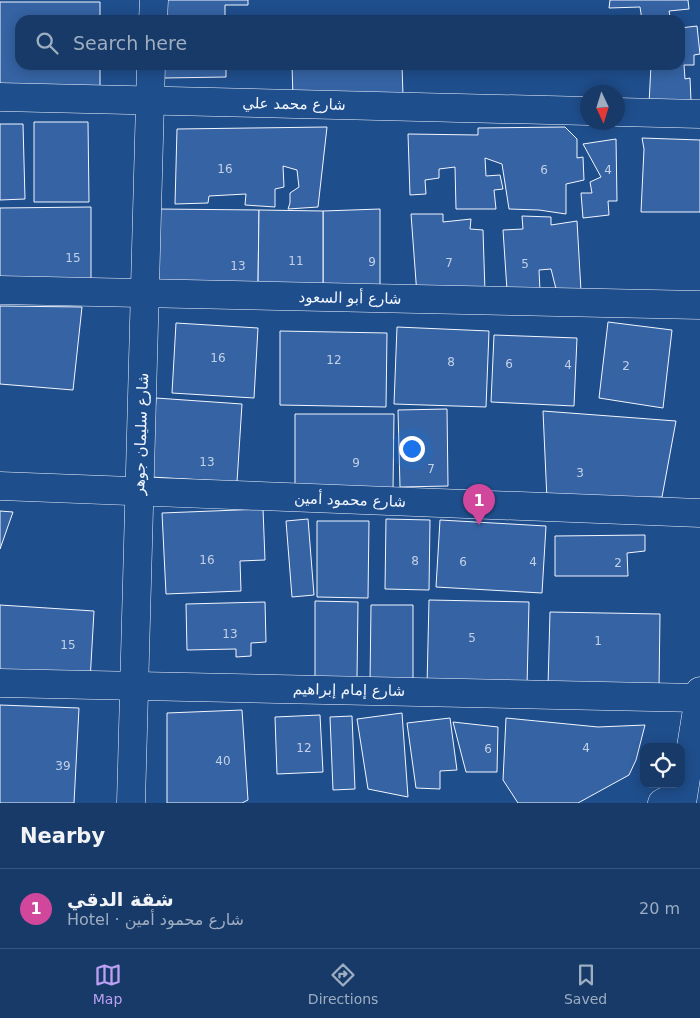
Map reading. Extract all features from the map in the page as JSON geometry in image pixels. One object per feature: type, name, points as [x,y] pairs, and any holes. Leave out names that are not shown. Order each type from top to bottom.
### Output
[{"type":"street","points":[[153,15],[154,0]]},
{"type":"street","name":"شارع سليمان جوهر","points":[[131,803],[151,70]]},
{"type":"street","name":"شارع محمد علي","points":[[0,97],[580,111]]},
{"type":"street","points":[[625,112],[700,114]]},
{"type":"street","name":"شارع أبو السعود","points":[[0,290],[700,305]]},
{"type":"street","name":"شارع محمود أمين","points":[[0,486],[700,513]]},
{"type":"street","name":"شارع إمام إبراهيم","points":[[0,683],[699,694]]},
{"type":"street","points":[[676,799],[699,694]]},
{"type":"building","points":[[163,0],[248,0],[248,5],[225,5],[225,15],[163,15]]},
{"type":"building","points":[[610,0],[688,0],[689,9],[669,11],[670,15],[641,15],[640,7],[609,8]]},
{"type":"building","points":[[0,2],[100,2],[100,15],[15,15],[15,70],[100,70],[100,88],[0,88]]},
{"type":"building","points":[[697,26],[700,54],[694,55],[694,65],[685,65],[685,27]]},
{"type":"building","points":[[164,70],[226,70],[226,77],[164,78]]},
{"type":"building","points":[[292,70],[402,70],[403,96],[293,99]]},
{"type":"building","points":[[651,70],[684,70],[685,79],[690,78],[691,101],[649,104]]},
{"type":"building","points":[[34,122],[88,122],[89,202],[34,202]]},
{"type":"building","points":[[0,124],[23,124],[25,199],[0,200]]},
{"type":"building","points":[[327,127],[318,207],[288,209],[290,193],[299,187],[297,170],[283,166],[284,187],[275,189],[275,207],[245,205],[246,194],[209,196],[208,203],[175,204],[177,129]]},
{"type":"building","points":[[565,127],[577,139],[577,158],[583,157],[584,180],[566,184],[566,214],[539,210],[509,209],[502,164],[485,158],[486,176],[500,175],[503,189],[494,190],[496,209],[456,209],[455,167],[439,169],[439,178],[425,180],[426,194],[410,195],[408,134],[478,135],[478,128]]},
{"type":"building","points":[[642,138],[700,140],[700,212],[641,212],[644,149]]},
{"type":"building","points":[[616,139],[617,201],[608,201],[609,215],[583,218],[581,193],[592,193],[590,182],[601,177],[583,144]]},
{"type":"building","points":[[91,207],[91,284],[0,284],[0,208]]},
{"type":"building","points":[[157,209],[259,210],[258,287],[156,285]]},
{"type":"building","points":[[380,209],[380,290],[323,288],[323,211]]},
{"type":"building","points":[[259,210],[323,211],[323,288],[258,287]]},
{"type":"building","points":[[411,214],[443,214],[443,222],[471,219],[470,229],[483,230],[485,292],[417,295]]},
{"type":"building","points":[[522,216],[551,217],[551,225],[577,221],[581,291],[556,289],[551,269],[539,270],[540,291],[507,290],[503,230],[523,229]]},
{"type":"building","points":[[0,306],[82,307],[73,390],[0,384]]},
{"type":"building","points":[[608,322],[672,330],[663,408],[599,398]]},
{"type":"building","points":[[176,323],[258,328],[254,398],[172,393]]},
{"type":"building","points":[[397,327],[489,331],[486,407],[394,404]]},
{"type":"building","points":[[280,331],[387,333],[386,407],[280,405]]},
{"type":"building","points":[[494,335],[577,338],[574,406],[491,402]]},
{"type":"building","points":[[156,398],[242,404],[237,482],[151,477]]},
{"type":"building","points":[[447,409],[448,486],[400,487],[398,410]]},
{"type":"building","points":[[543,411],[676,421],[662,497],[547,500]]},
{"type":"building","points":[[295,414],[394,414],[393,490],[295,490]]},
{"type":"building","points":[[263,509],[265,560],[240,561],[241,591],[166,594],[162,513]]},
{"type":"building","points":[[0,511],[13,512],[0,549]]},
{"type":"building","points":[[308,519],[314,595],[292,597],[286,521]]},
{"type":"building","points":[[386,519],[430,520],[429,590],[385,589]]},
{"type":"building","points":[[440,520],[546,526],[542,593],[436,587]]},
{"type":"building","points":[[317,521],[369,521],[368,598],[317,597]]},
{"type":"building","points":[[645,535],[645,551],[627,553],[628,576],[555,576],[555,536]]},
{"type":"building","points":[[429,600],[529,602],[527,687],[427,686]]},
{"type":"building","points":[[315,601],[358,602],[357,678],[315,678]]},
{"type":"building","points":[[265,602],[266,642],[251,643],[251,656],[236,657],[236,649],[187,650],[186,604]]},
{"type":"building","points":[[0,605],[94,611],[90,681],[0,676]]},
{"type":"building","points":[[371,605],[413,605],[413,683],[370,683]]},
{"type":"building","points":[[550,612],[660,614],[659,688],[548,686]]},
{"type":"building","points":[[0,705],[79,708],[74,803],[0,803]]},
{"type":"building","points":[[242,710],[248,800],[242,803],[167,803],[167,713]]},
{"type":"building","points":[[402,713],[408,797],[368,789],[357,719]]},
{"type":"building","points":[[320,715],[323,772],[277,774],[275,717]]},
{"type":"building","points":[[352,716],[355,789],[333,790],[330,717]]},
{"type":"building","points":[[450,718],[457,770],[440,771],[440,789],[416,788],[407,723]]},
{"type":"building","points":[[506,718],[598,727],[645,725],[636,760],[629,775],[578,803],[518,803],[503,780]]},
{"type":"building","points":[[453,722],[498,727],[497,772],[466,772]]},
{"type":"place","name":"شقة الدقي","points":[[479,525]]}]
